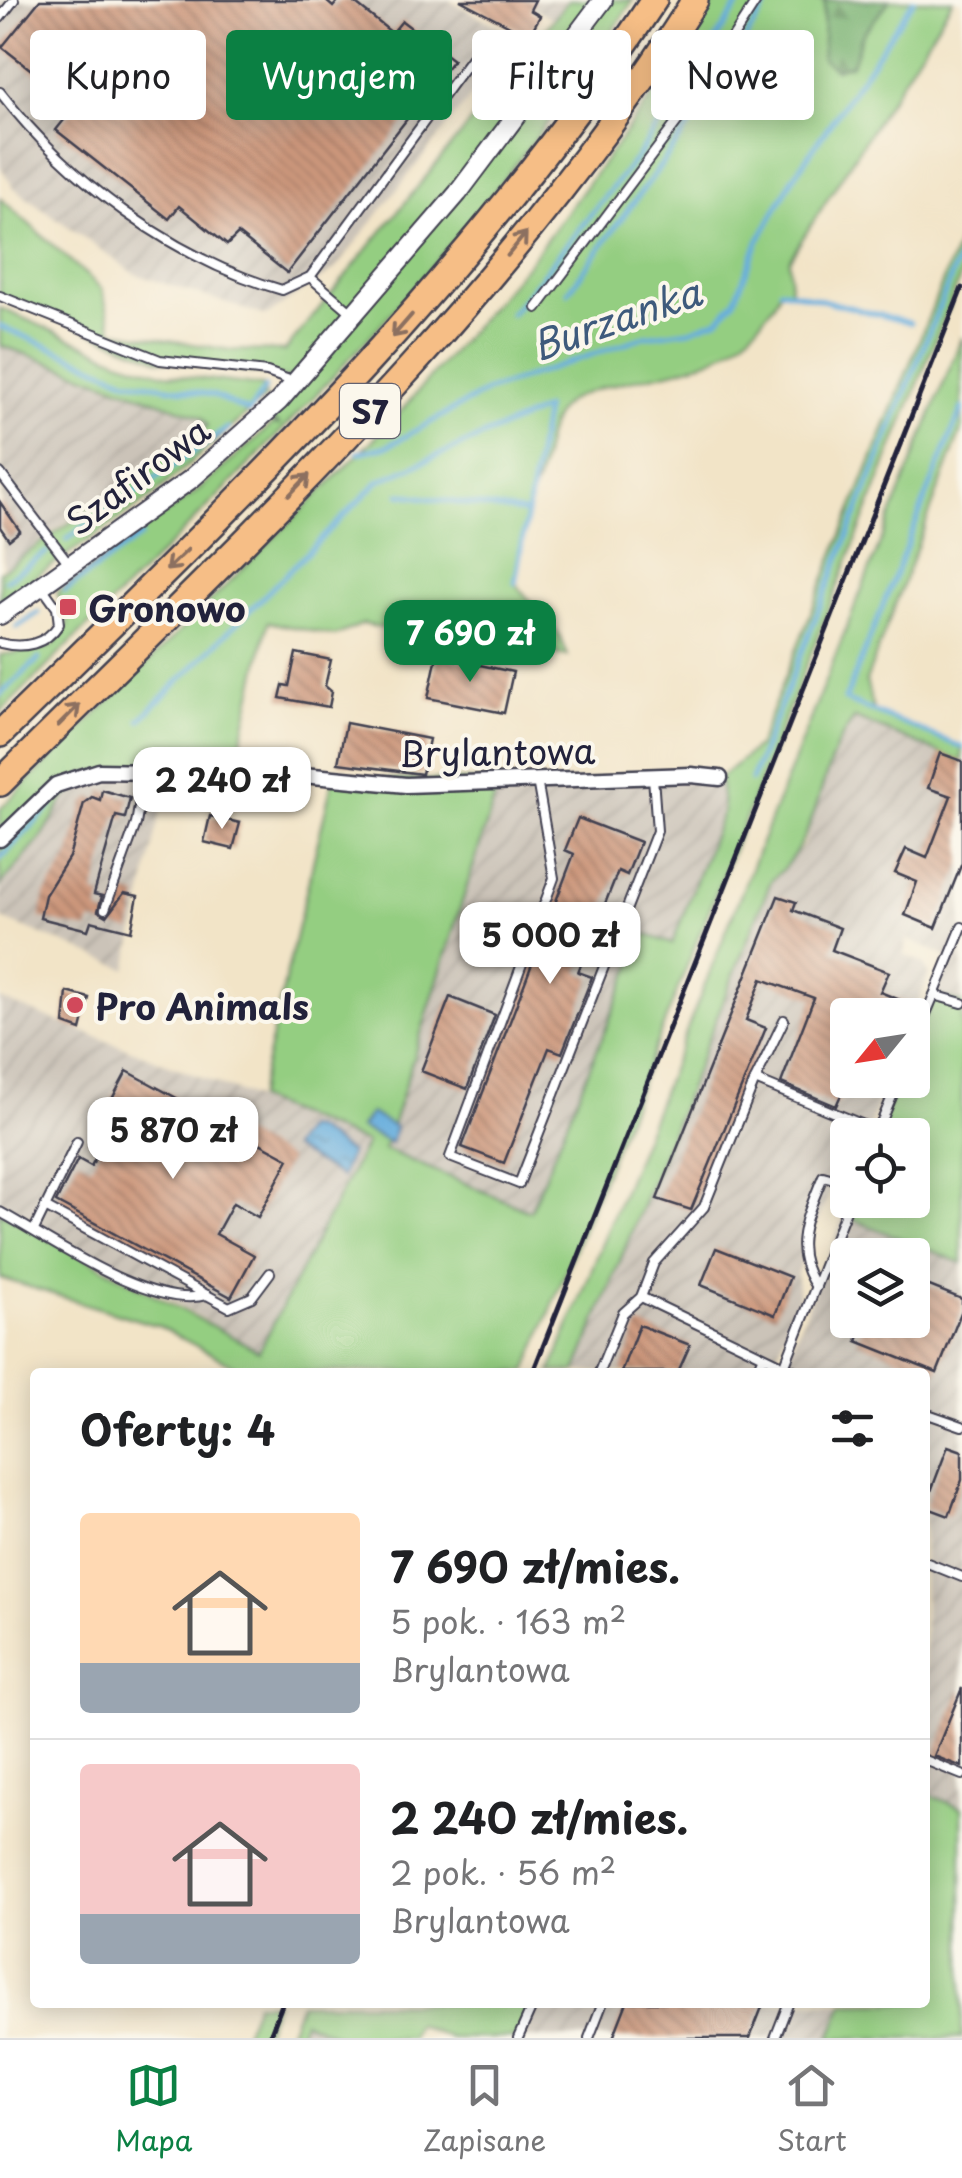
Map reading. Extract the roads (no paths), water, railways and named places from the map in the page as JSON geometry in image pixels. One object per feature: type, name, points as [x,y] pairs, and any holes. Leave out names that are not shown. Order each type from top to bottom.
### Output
[{"type":"highway","name":"S7","points":[[0,734],[229,510],[388,342],[551,147],[654,0]]},
{"type":"highway","name":"S7","points":[[0,783],[264,522],[438,338],[587,155],[695,0]]},
{"type":"street","name":"Szafirowa","points":[[0,615],[191,479],[296,384],[491,152],[603,0]]},
{"type":"street","name":"Brylantowa","points":[[0,839],[36,801],[66,779],[91,772],[303,775],[406,786],[653,776],[720,778]]},
{"type":"lane","points":[[0,18],[14,0]]},
{"type":"lane","points":[[537,308],[686,110],[757,0]]},
{"type":"lane","points":[[0,92],[26,126],[164,240],[245,280],[282,290],[310,277],[472,57]]},
{"type":"lane","points":[[310,277],[355,315]]},
{"type":"lane","points":[[0,296],[160,360],[267,372],[296,384]]},
{"type":"lane","points":[[0,473],[71,566]]},
{"type":"lane","points":[[0,644],[41,643],[50,638],[59,624],[56,608],[42,587]]},
{"type":"lane","points":[[105,909],[136,824],[145,772]]},
{"type":"lane","points":[[537,780],[554,878],[450,1157],[519,1184],[657,831],[653,776]]},
{"type":"lane","points":[[930,1004],[962,927]]},
{"type":"lane","points":[[934,995],[962,1003]]},
{"type":"lane","points":[[601,1368],[623,1313],[641,1297],[654,1263],[704,1208],[754,1080],[784,1020]]},
{"type":"lane","points":[[754,1080],[842,1118]]},
{"type":"lane","points":[[34,1230],[77,1142]]},
{"type":"lane","points":[[816,1287],[802,1262],[801,1233],[823,1176],[830,1178]]},
{"type":"lane","points":[[45,1207],[229,1307],[239,1306],[259,1290],[270,1273]]},
{"type":"lane","points":[[0,1212],[163,1296],[186,1300],[206,1295]]},
{"type":"lane","points":[[784,1368],[843,1218]]},
{"type":"lane","points":[[641,1297],[780,1368]]},
{"type":"lane","points":[[759,1368],[763,1358]]},
{"type":"lane","points":[[930,1415],[962,1426]]},
{"type":"lane","points":[[930,1564],[962,1577]]},
{"type":"lane","points":[[930,1762],[962,1775]]},
{"type":"lane","points":[[518,2038],[531,2008]]},
{"type":"lane","points":[[590,2038],[602,2008]]},
{"type":"lane","points":[[775,2038],[787,2008]]},
{"type":"water","points":[[370,1113],[395,1127],[391,1143],[360,1128]]},
{"type":"water","points":[[305,1128],[314,1129],[350,1153],[341,1177],[291,1148]]},
{"type":"waterway","points":[[511,314],[637,157],[742,0]]},
{"type":"waterway","points":[[568,292],[694,120],[770,0]]},
{"type":"waterway","name":"Burzanka","points":[[358,453],[388,446],[487,391],[646,336],[690,330],[719,319],[735,300],[758,242],[793,178],[914,0]]},
{"type":"waterway","points":[[751,780],[962,250]]},
{"type":"waterway","points":[[780,289],[910,323]]},
{"type":"waterway","name":"Burzanka","points":[[0,326],[127,380],[213,395],[249,412],[265,388]]},
{"type":"waterway","points":[[962,408],[845,700],[962,747]]},
{"type":"waterway","points":[[515,583],[545,409]]},
{"type":"waterway","points":[[140,720],[379,481],[545,409]]},
{"type":"waterway","points":[[67,539],[228,428]]},
{"type":"waterway","points":[[400,494],[527,513]]},
{"type":"waterway","points":[[65,591],[141,536]]},
{"type":"waterway","points":[[6,580],[47,552]]},
{"type":"waterway","points":[[17,627],[38,613]]},
{"type":"waterway","points":[[389,629],[436,631],[505,644]]},
{"type":"waterway","points":[[0,695],[39,659]]},
{"type":"waterway","points":[[0,859],[51,806]]},
{"type":"railway","points":[[535,1368],[962,288]]},
{"type":"railway","points":[[269,2038],[281,2008]]},
{"type":"place","name":"Gronowo","points":[[68,607]]},
{"type":"place","name":"Pro Animals","points":[[75,1005]]}]
